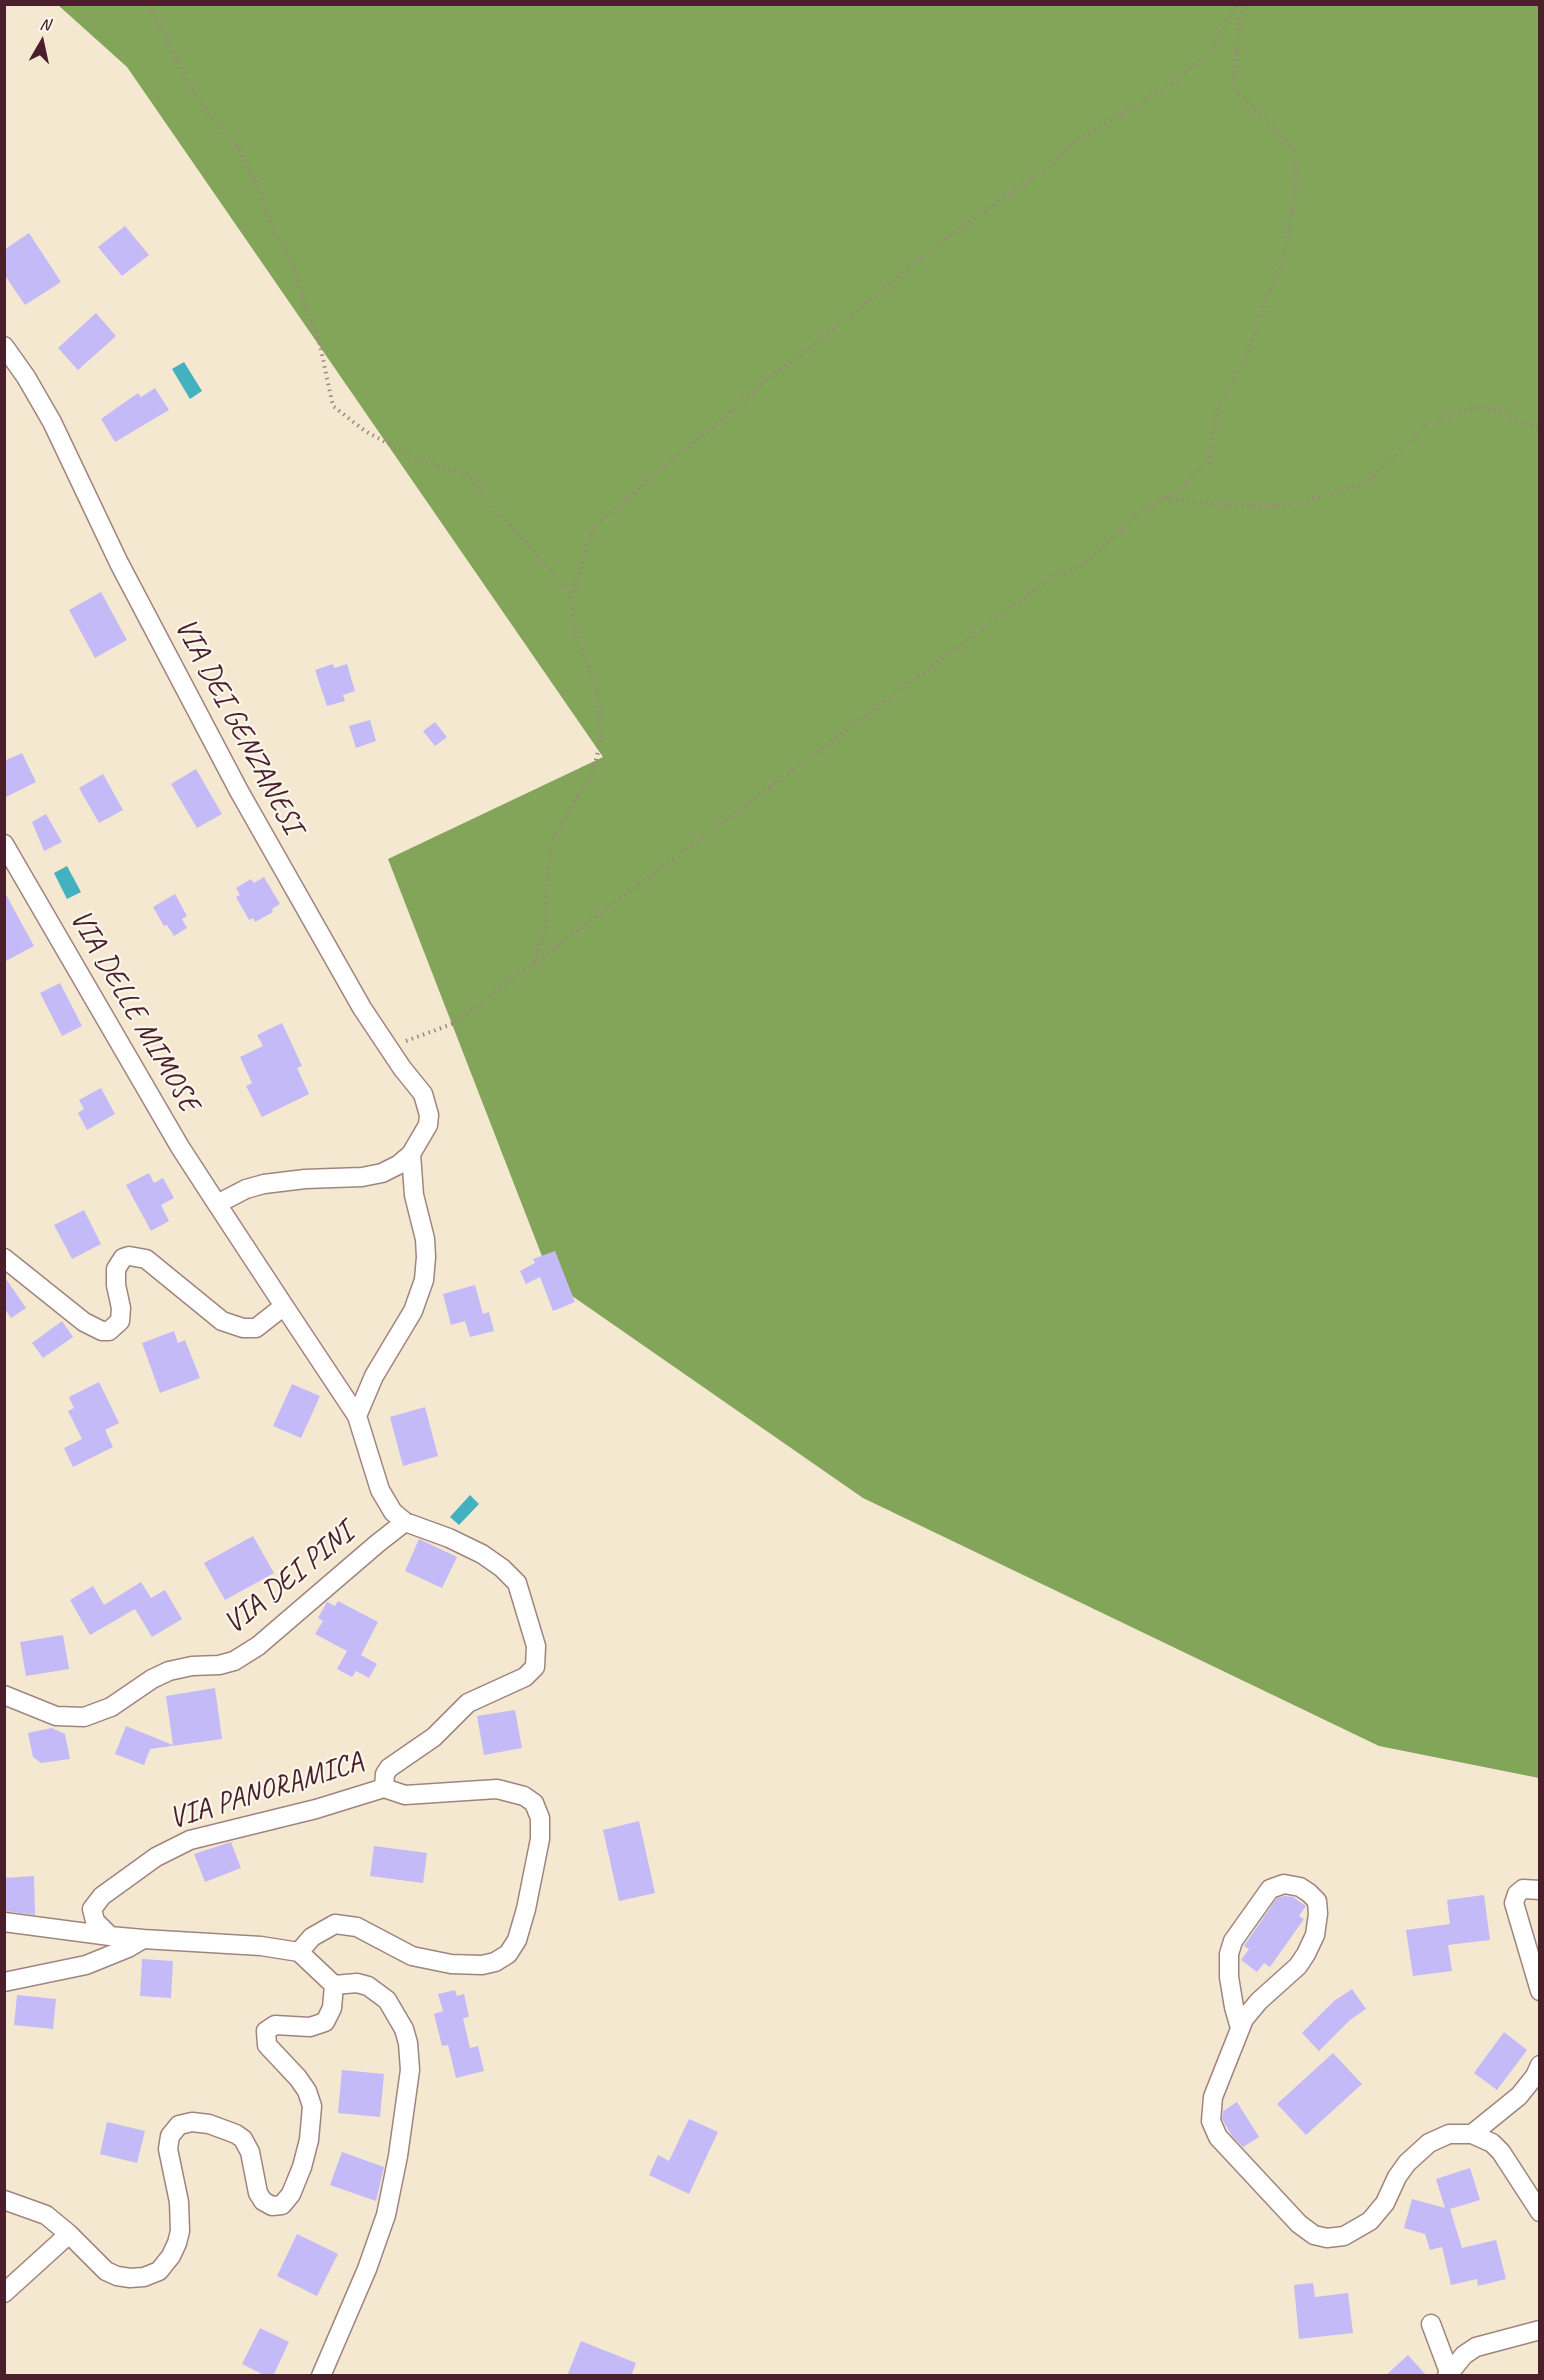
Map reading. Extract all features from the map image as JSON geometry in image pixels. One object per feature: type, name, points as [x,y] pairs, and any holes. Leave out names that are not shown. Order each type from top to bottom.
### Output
[{"type":"street","name":"VIA DEI GENZANESI","points":[[4,346],[26,377],[52,422],[115,555],[239,791],[351,990],[388,1048],[427,1101],[428,1125],[411,1154]]},
{"type":"street","name":"VIA DELLE MIMOSE","points":[[4,844],[180,1146],[284,1306]]},
{"type":"street","points":[[217,1204],[246,1189],[273,1182],[372,1176],[392,1168],[411,1154]]},
{"type":"street","points":[[357,1416],[374,1376],[413,1311],[424,1280],[425,1239],[414,1195],[411,1154]]},
{"type":"street","points":[[4,1258],[84,1322],[102,1331],[109,1331],[120,1322],[121,1308],[116,1285],[116,1269],[123,1258],[129,1256],[146,1259],[212,1314],[235,1326],[256,1328],[284,1306]]},
{"type":"street","name":"VIA PANORAMICA","points":[[110,1936],[92,1916],[94,1903],[173,1846],[327,1806],[384,1788],[385,1774],[395,1763],[434,1737],[472,1701],[529,1675],[537,1661],[536,1646],[519,1590],[510,1575],[474,1550],[441,1534],[405,1522],[389,1507],[380,1490],[357,1416],[284,1306]]},
{"type":"street","name":"VIA DEI PINI","points":[[4,1695],[56,1716],[84,1717],[111,1707],[152,1679],[169,1671],[234,1661],[258,1647],[405,1522]]},
{"type":"street","points":[[298,1952],[312,1937],[335,1924],[357,1927],[412,1956],[451,1964],[482,1965],[495,1962],[508,1954],[517,1940],[529,1899],[540,1839],[540,1818],[534,1803],[524,1796],[497,1789],[405,1795],[384,1788]]},
{"type":"street","points":[[1240,2028],[1229,1977],[1229,1954],[1233,1941],[1270,1889],[1284,1884],[1300,1887],[1313,1896],[1318,1907],[1317,1927],[1313,1940],[1298,1966],[1254,2006],[1240,2028],[1213,2097],[1210,2113],[1213,2127],[1223,2143],[1293,2218],[1314,2235],[1337,2238],[1363,2226],[1381,2210],[1400,2172],[1421,2149],[1442,2136],[1459,2133],[1472,2134],[1486,2139],[1497,2147],[1539,2212]]},
{"type":"street","points":[[1539,1890],[1523,1889],[1516,1894],[1514,1903],[1539,1991]]},
{"type":"street","points":[[4,1922],[110,1936],[261,1946],[298,1952],[334,1985],[362,1984],[374,1989],[387,2000],[404,2029],[408,2043],[410,2070],[398,2156],[386,2215],[367,2270],[321,2376]]},
{"type":"street","points":[[4,1982],[97,1962],[118,1954],[143,1938]]},
{"type":"street","points":[[4,2200],[46,2215],[69,2234],[100,2266],[117,2276],[144,2277],[155,2273],[164,2267],[177,2243],[180,2231],[179,2202],[168,2142],[174,2129],[185,2123],[209,2124],[243,2139],[250,2152],[260,2198],[272,2206],[282,2205],[287,2201],[296,2185],[304,2162],[311,2128],[312,2106],[307,2091],[298,2078],[267,2045],[266,2031],[274,2025],[310,2027],[325,2022],[332,2008],[334,1985]]},
{"type":"street","points":[[1472,2134],[1519,2096],[1539,2065]]},
{"type":"street","points":[[4,2293],[69,2234]]},
{"type":"street","points":[[1431,2324],[1448,2374]]},
{"type":"street","points":[[1448,2374],[1464,2355],[1476,2347],[1539,2330]]},
{"type":"path","points":[[146,4],[164,32],[185,76],[210,117],[235,143],[256,181],[271,225],[293,264],[304,303],[318,336],[333,406],[365,431],[418,460],[467,475],[572,596]]},
{"type":"path","points":[[534,963],[547,923],[546,883],[552,840],[593,772],[602,735],[597,691],[573,627],[572,596],[592,529],[716,425],[770,376],[817,343],[945,239],[1052,165],[1067,147],[1177,80],[1210,51],[1236,4]]},
{"type":"path","points":[[388,1048],[452,1024],[1053,576],[1079,567],[1105,546],[1131,518],[1167,498],[1209,462],[1218,407],[1244,361],[1285,251],[1295,200],[1296,152],[1233,87],[1240,18],[1248,4]]},
{"type":"path","points":[[1167,498],[1228,506],[1291,505],[1366,483],[1430,424],[1469,408],[1500,410],[1522,424],[1539,429]]},
{"type":"green space","points":[[58,5],[1539,5],[1539,1778],[1379,1746],[863,1498],[552,1282],[388,859],[603,757],[127,67]]},
{"type":"water","points":[[184,362],[202,391],[190,399],[172,369]]},
{"type":"water","points":[[67,866],[81,892],[67,899],[54,873]]},
{"type":"water","points":[[470,1495],[479,1504],[459,1525],[450,1517]]},
{"type":"building","points":[[125,226],[149,255],[122,276],[98,247]]},
{"type":"building","points":[[29,233],[61,282],[25,305],[4,274],[4,250]]},
{"type":"building","points":[[96,313],[116,336],[78,370],[58,348]]},
{"type":"building","points":[[155,388],[169,410],[115,442],[101,419],[138,393],[141,397]]},
{"type":"building","points":[[101,592],[127,640],[95,658],[69,610]]},
{"type":"building","points":[[333,664],[334,668],[347,664],[355,691],[343,695],[345,701],[327,706],[315,670]]},
{"type":"building","points":[[370,720],[376,741],[356,748],[349,726]]},
{"type":"building","points":[[435,722],[447,737],[435,746],[423,731]]},
{"type":"building","points":[[22,753],[36,782],[4,798],[4,761]]},
{"type":"building","points":[[196,769],[222,814],[197,828],[171,784]]},
{"type":"building","points":[[103,774],[123,810],[99,823],[79,788]]},
{"type":"building","points":[[46,814],[62,842],[44,851],[32,822]]},
{"type":"building","points":[[264,877],[280,904],[272,909],[273,912],[255,922],[253,918],[249,920],[236,897],[240,895],[236,888],[251,879],[254,883]]},
{"type":"building","points":[[4,891],[34,946],[4,962]]},
{"type":"building","points":[[175,894],[187,916],[182,919],[187,928],[174,936],[167,925],[164,926],[153,907]]},
{"type":"building","points":[[60,983],[82,1026],[62,1036],[40,993]]},
{"type":"building","points":[[282,1023],[302,1066],[297,1068],[309,1094],[262,1117],[246,1086],[252,1083],[240,1057],[263,1046],[257,1035]]},
{"type":"building","points":[[101,1088],[115,1114],[87,1130],[78,1113],[84,1109],[79,1100]]},
{"type":"building","points":[[149,1173],[154,1183],[163,1178],[174,1198],[161,1205],[169,1221],[151,1231],[126,1185]]},
{"type":"building","points":[[84,1210],[101,1244],[72,1259],[54,1225]]},
{"type":"building","points":[[555,1251],[575,1302],[553,1311],[540,1277],[526,1284],[520,1271],[535,1263],[533,1259]]},
{"type":"building","points":[[4,1276],[26,1308],[11,1318],[4,1308]]},
{"type":"building","points":[[475,1285],[483,1314],[489,1312],[494,1331],[470,1337],[465,1321],[451,1325],[443,1294]]},
{"type":"building","points":[[62,1321],[73,1337],[43,1358],[32,1343]]},
{"type":"building","points":[[174,1331],[178,1343],[185,1340],[200,1378],[160,1393],[142,1343]]},
{"type":"building","points":[[99,1382],[119,1423],[105,1430],[113,1447],[73,1467],[64,1448],[82,1439],[68,1411],[74,1408],[69,1397]]},
{"type":"building","points":[[292,1384],[320,1396],[301,1438],[273,1426]]},
{"type":"building","points":[[425,1407],[438,1456],[403,1466],[390,1417]]},
{"type":"building","points":[[253,1536],[274,1573],[225,1600],[204,1563]]},
{"type":"building","points":[[419,1539],[457,1557],[442,1588],[405,1571]]},
{"type":"building","points":[[141,1582],[151,1598],[165,1590],[182,1619],[152,1637],[135,1609],[90,1635],[70,1600],[93,1586],[104,1605]]},
{"type":"building","points":[[338,1601],[378,1622],[361,1655],[377,1664],[369,1678],[356,1671],[352,1677],[337,1669],[347,1651],[315,1634],[323,1621],[318,1618],[327,1602],[335,1606]]},
{"type":"building","points":[[63,1635],[69,1669],[26,1676],[20,1642]]},
{"type":"building","points":[[215,1688],[222,1739],[150,1749],[144,1765],[115,1754],[126,1726],[173,1745],[166,1696]]},
{"type":"building","points":[[515,1710],[522,1748],[484,1755],[477,1716]]},
{"type":"building","points":[[52,1728],[65,1734],[70,1759],[41,1763],[33,1757],[28,1733]]},
{"type":"building","points":[[639,1821],[655,1893],[619,1901],[603,1830]]},
{"type":"building","points":[[231,1842],[241,1868],[205,1882],[194,1854]]},
{"type":"building","points":[[374,1846],[427,1853],[423,1883],[370,1876]]},
{"type":"building","points":[[34,1876],[35,1915],[4,1911],[4,1878]]},
{"type":"building","points":[[1484,1895],[1490,1940],[1448,1945],[1452,1971],[1413,1976],[1406,1930],[1450,1924],[1447,1900]]},
{"type":"building","points":[[1293,1897],[1306,1906],[1299,1916],[1304,1919],[1270,1967],[1264,1963],[1257,1972],[1241,1960],[1249,1949],[1244,1946],[1277,1898]]},
{"type":"building","points":[[142,1959],[173,1961],[171,1998],[140,1996]]},
{"type":"building","points":[[1352,1989],[1366,2009],[1350,2020],[1319,2051],[1302,2033],[1334,2001]]},
{"type":"building","points":[[455,1990],[457,1996],[464,1994],[469,2017],[463,2018],[470,2048],[478,2046],[484,2071],[456,2078],[448,2045],[442,2046],[434,2014],[443,2011],[438,1994]]},
{"type":"building","points":[[17,1995],[56,1999],[53,2029],[14,2025]]},
{"type":"building","points":[[1504,2032],[1527,2050],[1497,2090],[1474,2073]]},
{"type":"building","points":[[1333,2053],[1362,2084],[1306,2135],[1277,2104]]},
{"type":"building","points":[[342,2070],[384,2074],[380,2117],[338,2113]]},
{"type":"building","points":[[1237,2102],[1259,2137],[1243,2147],[1232,2136],[1222,2119],[1223,2111]]},
{"type":"building","points":[[689,2119],[718,2132],[689,2194],[649,2175],[658,2155],[669,2161]]},
{"type":"building","points":[[107,2122],[145,2131],[137,2163],[100,2154]]},
{"type":"building","points":[[342,2152],[384,2167],[376,2201],[330,2185]]},
{"type":"building","points":[[1470,2168],[1480,2200],[1450,2209],[1462,2248],[1496,2240],[1506,2279],[1478,2286],[1477,2279],[1451,2285],[1442,2247],[1430,2250],[1425,2234],[1404,2228],[1412,2199],[1445,2208],[1436,2179]]},
{"type":"building","points":[[297,2234],[338,2254],[317,2296],[277,2276]]},
{"type":"building","points":[[1313,2283],[1315,2297],[1348,2293],[1353,2333],[1299,2339],[1294,2285]]},
{"type":"building","points":[[260,2328],[289,2342],[273,2376],[266,2376],[242,2364]]},
{"type":"building","points":[[581,2341],[636,2363],[631,2376],[567,2376]]},
{"type":"building","points":[[1408,2355],[1427,2376],[1385,2376]]}]
